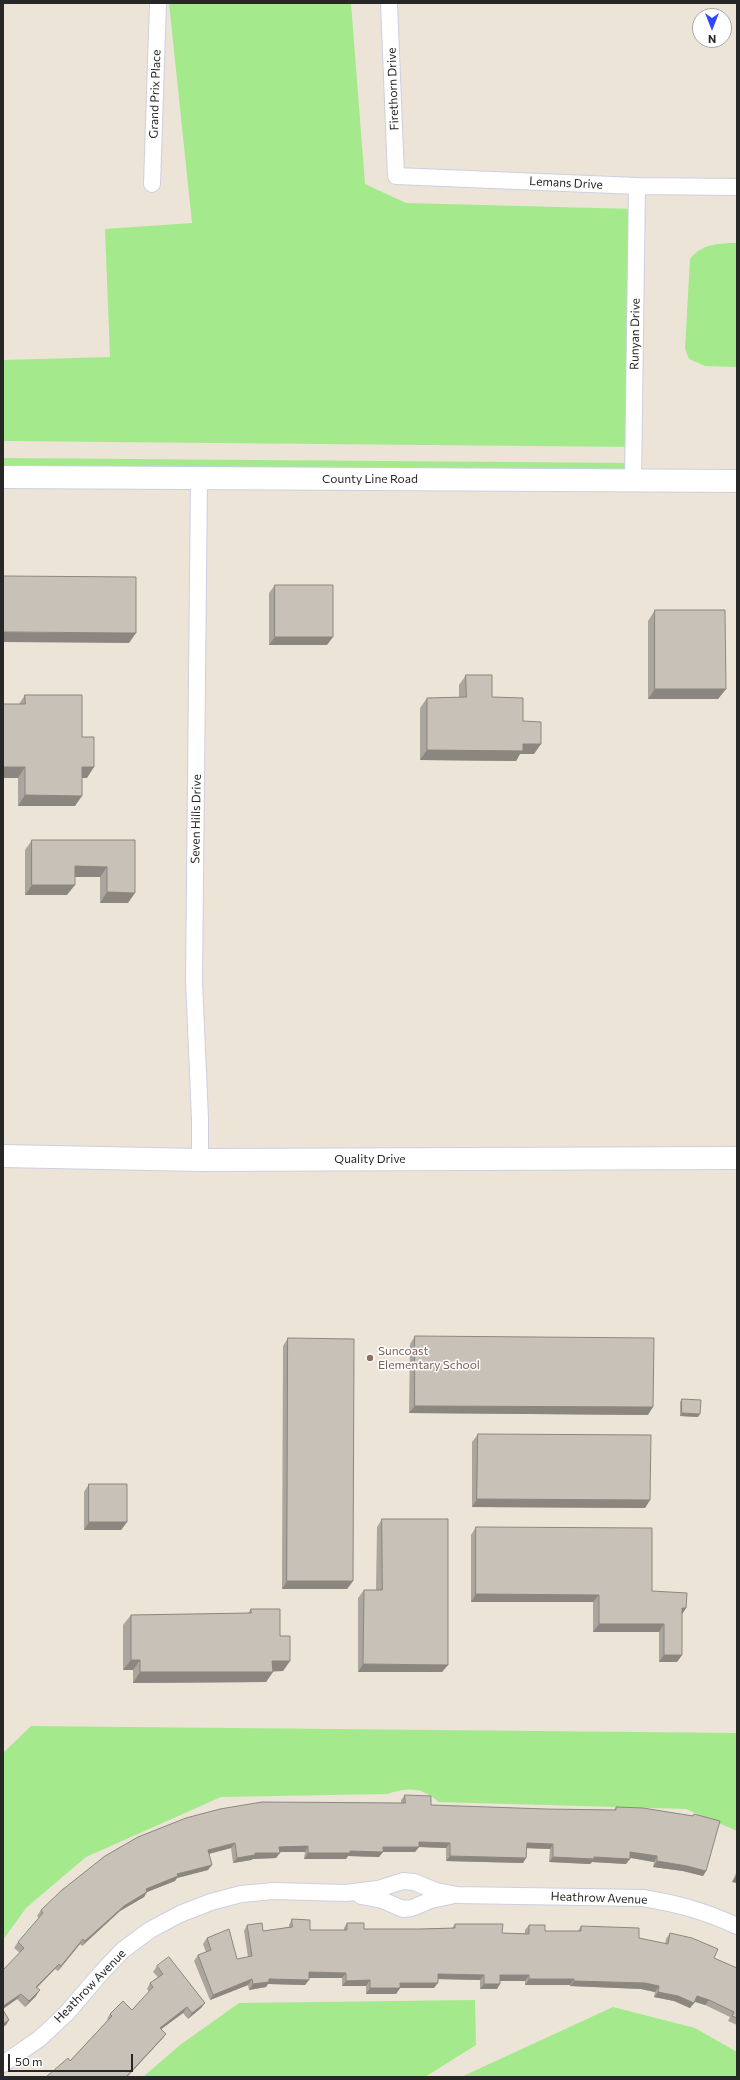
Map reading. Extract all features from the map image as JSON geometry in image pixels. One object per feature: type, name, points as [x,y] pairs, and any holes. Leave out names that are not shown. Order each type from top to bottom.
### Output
[{"type":"main road","name":"County Line Road","points":[[3,477],[737,482]]},
{"type":"main road","name":"Quality Drive","points":[[3,1156],[200,1160],[737,1158]]},
{"type":"street","name":"Grand Prix Place","points":[[152,184],[158,3]]},
{"type":"street","name":"Firethorn Drive","points":[[389,3],[396,176]]},
{"type":"street","name":"Lemans Drive","points":[[396,176],[637,186],[737,187]]},
{"type":"street","name":"Runyan Drive","points":[[633,482],[637,186]]},
{"type":"street","name":"Seven Hills Drive","points":[[199,478],[194,981],[200,1119],[200,1160]]},
{"type":"street","name":"Heathrow Avenue","points":[[346,1893],[378,1889],[403,1881],[414,1882],[436,1891],[457,1895],[643,1898],[674,1903],[706,1912],[737,1926]]},
{"type":"street","name":"Heathrow Avenue","points":[[3,2064],[39,2039],[66,2014],[123,1950],[150,1930],[180,1914],[211,1902],[241,1894],[274,1890],[346,1893],[382,1900],[403,1909],[412,1908],[431,1900],[457,1895]]},
{"type":"green space","points":[[169,3],[351,3],[365,184],[406,203],[635,209],[637,447],[3,441],[3,360],[110,357],[105,229],[192,223]]},
{"type":"green space","points":[[724,243],[737,243],[737,367],[705,366],[689,359],[685,349],[690,259],[699,250],[705,247]]},
{"type":"green space","points":[[3,458],[637,463],[637,472],[3,467]]},
{"type":"green space","points":[[31,1726],[737,1733],[737,1831],[686,1809],[439,1802],[427,1793],[415,1790],[402,1790],[387,1794],[221,1797],[86,1857],[26,1908],[3,1940],[3,1753]]},
{"type":"green space","points":[[475,2000],[476,2045],[425,2077],[143,2077],[180,2045],[239,2003]]},
{"type":"green space","points":[[613,2007],[695,2028],[737,2052],[737,2077],[461,2077]]},
{"type":"building","points":[[3,576],[136,577],[136,633],[3,632]]},
{"type":"building","points":[[275,585],[333,585],[333,637],[275,637]]},
{"type":"building","points":[[655,610],[725,610],[726,689],[655,689]]},
{"type":"building","points":[[466,675],[492,675],[492,697],[523,698],[523,721],[541,722],[541,744],[523,744],[523,751],[427,750],[427,698],[466,697]]},
{"type":"building","points":[[25,695],[82,695],[82,737],[94,737],[94,767],[82,767],[82,796],[25,795],[25,767],[3,767],[3,704],[25,704]]},
{"type":"building","points":[[32,840],[135,840],[135,893],[107,892],[107,867],[75,866],[75,885],[32,885]]},
{"type":"building","points":[[415,1336],[654,1338],[653,1407],[415,1406]]},
{"type":"building","points":[[288,1338],[354,1339],[353,1581],[287,1581]]},
{"type":"building","points":[[682,1399],[701,1400],[700,1414],[682,1413]]},
{"type":"building","points":[[478,1434],[651,1435],[650,1500],[477,1499]]},
{"type":"building","points":[[89,1484],[127,1484],[127,1522],[89,1522]]},
{"type":"building","points":[[382,1519],[448,1519],[448,1665],[363,1664],[364,1590],[382,1590]]},
{"type":"building","points":[[476,1527],[652,1528],[652,1591],[687,1593],[686,1608],[682,1608],[682,1655],[664,1655],[664,1624],[599,1624],[599,1595],[476,1594]]},
{"type":"building","points":[[251,1609],[280,1609],[280,1636],[290,1636],[290,1661],[272,1661],[273,1672],[140,1672],[140,1660],[131,1660],[131,1615],[251,1613]]},
{"type":"building","points":[[405,1795],[431,1796],[431,1805],[616,1810],[616,1807],[643,1808],[693,1816],[694,1814],[720,1821],[706,1871],[657,1861],[657,1856],[630,1852],[630,1859],[553,1857],[553,1844],[527,1843],[526,1858],[450,1856],[450,1843],[419,1842],[419,1847],[383,1847],[383,1852],[350,1851],[350,1853],[308,1853],[308,1846],[279,1847],[280,1853],[255,1853],[255,1855],[237,1858],[235,1843],[208,1850],[212,1865],[177,1874],[178,1876],[146,1889],[147,1892],[124,1906],[85,1941],[83,1939],[61,1966],[59,1964],[36,1987],[40,1990],[29,2001],[21,1994],[3,2006],[3,1970],[24,1948],[18,1942],[43,1913],[41,1910],[62,1890],[105,1856],[138,1837],[186,1818],[220,1809],[262,1802],[405,1803]]},
{"type":"building","points":[[292,1919],[310,1920],[310,1930],[347,1930],[347,1923],[364,1923],[364,1929],[455,1928],[455,1924],[503,1924],[502,1933],[529,1934],[529,1925],[545,1925],[545,1931],[581,1931],[581,1926],[639,1928],[639,1938],[668,1944],[670,1933],[692,1938],[718,1949],[714,1958],[737,1968],[737,2018],[732,2016],[734,2012],[709,2000],[697,1996],[694,2003],[678,1996],[658,1992],[659,1986],[645,1983],[574,1981],[574,1979],[529,1979],[529,1975],[500,1975],[500,1984],[484,1984],[484,1975],[438,1974],[438,1983],[400,1983],[400,1988],[370,1988],[370,1980],[346,1981],[346,1973],[309,1972],[309,1980],[269,1979],[269,1982],[253,1984],[252,1979],[213,1995],[198,1955],[211,1950],[207,1938],[229,1929],[237,1959],[252,1956],[247,1925],[262,1923],[263,1931],[292,1927]]},
{"type":"building","points":[[169,1957],[205,2003],[192,2013],[187,2007],[160,2028],[166,2034],[126,2077],[46,2077],[68,2058],[70,2061],[112,2016],[110,2014],[123,2001],[132,2010],[153,1987],[150,1983],[163,1974],[157,1966]]},
{"type":"building","points":[[3,2010],[9,2020],[3,2024]]},
{"type":"place","name":"Suncoast Elementary School","points":[[370,1358]]}]
